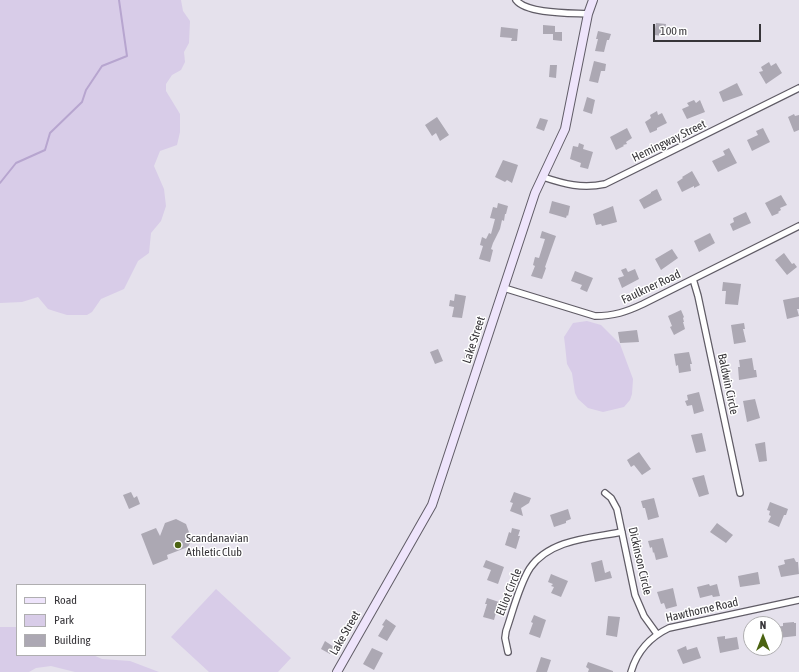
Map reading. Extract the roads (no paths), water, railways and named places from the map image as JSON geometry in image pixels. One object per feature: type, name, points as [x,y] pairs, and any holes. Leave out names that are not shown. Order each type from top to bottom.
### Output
[{"type":"main road","name":"Lake Street","points":[[337,672],[432,505],[535,194],[565,129],[588,14],[593,0]]},
{"type":"street","points":[[516,0],[520,4],[531,8],[588,14]]},
{"type":"street","name":"Hemingway Street","points":[[542,177],[574,186],[595,186],[605,184],[799,88]]},
{"type":"street","name":"Faulkner Road","points":[[504,288],[595,316],[609,316],[625,312],[799,226]]},
{"type":"street","name":"Baldwin Circle","points":[[693,279],[740,493]]},
{"type":"street","name":"Dickinson Circle","points":[[605,493],[611,498],[617,508],[633,584],[639,605],[644,616],[657,634]]},
{"type":"street","name":"Elliot Circle","points":[[508,652],[505,638],[506,631],[524,582],[535,562],[546,553],[559,546],[622,532]]},
{"type":"street","name":"Hawthorne Road","points":[[631,672],[636,659],[648,641],[657,634],[669,628],[799,600]]},
{"type":"waterway","points":[[0,183],[16,163],[45,150],[50,133],[82,102],[86,90],[102,66],[127,56],[119,0]]},
{"type":"place","name":"Scandanavian Athletic Club","points":[[178,545]]}]
